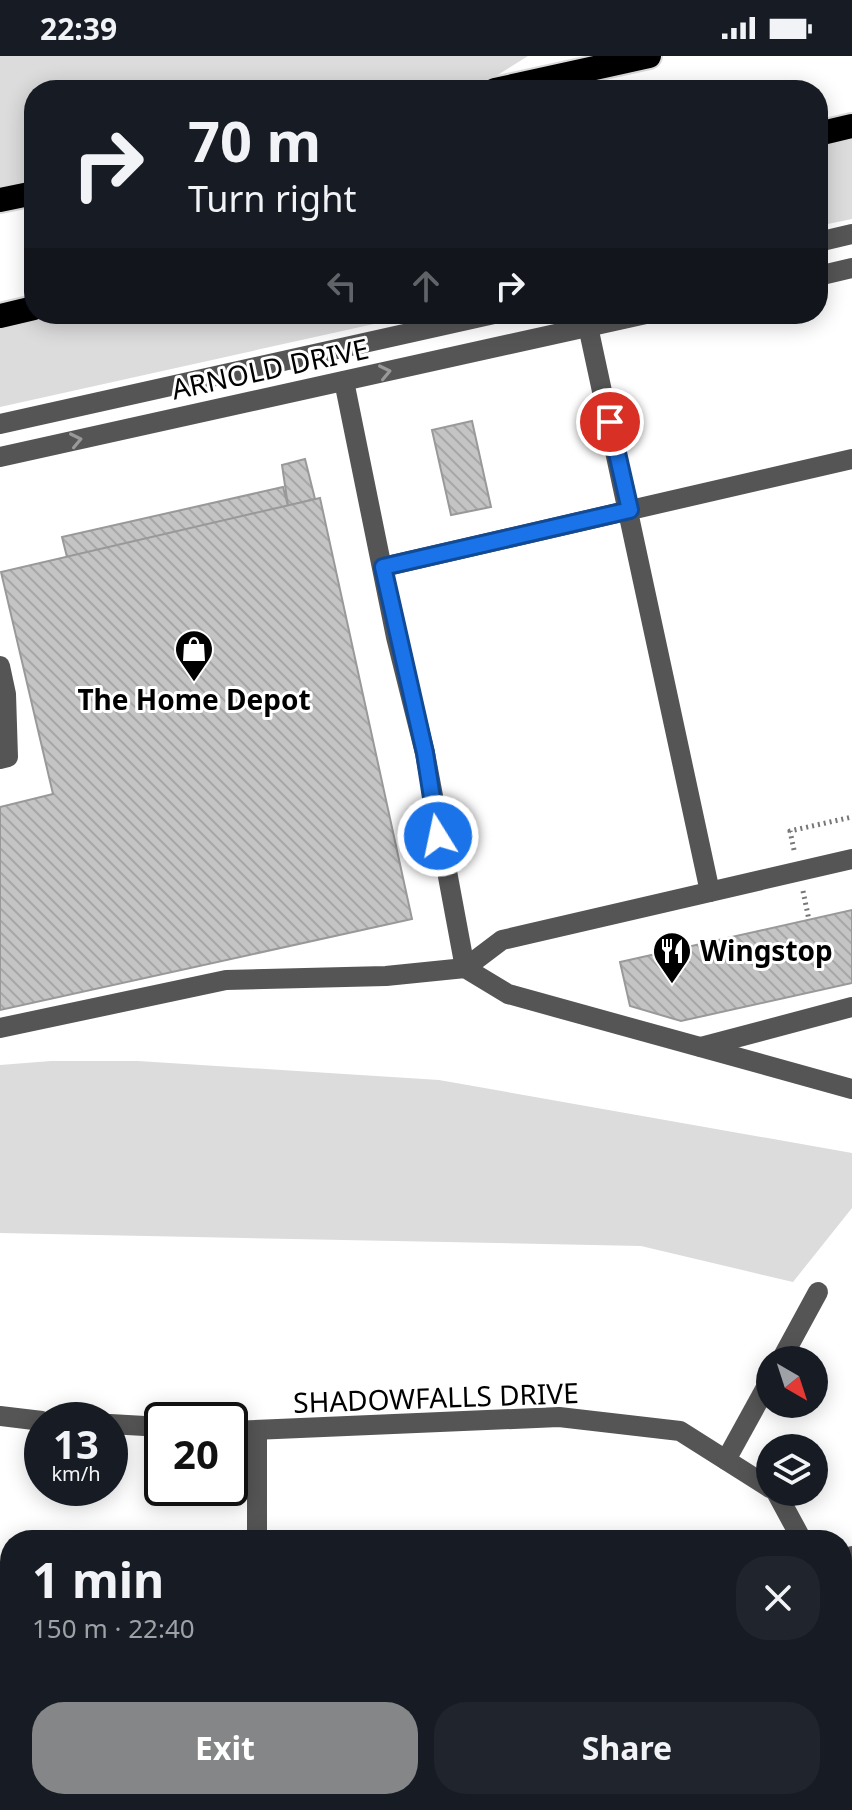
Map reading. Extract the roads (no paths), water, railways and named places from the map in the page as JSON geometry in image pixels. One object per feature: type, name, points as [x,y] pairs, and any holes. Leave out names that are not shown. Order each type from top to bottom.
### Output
[{"type":"highway","points":[[540,80],[649,56]]},
{"type":"highway","points":[[828,132],[852,126]]},
{"type":"highway","points":[[0,200],[24,195]]},
{"type":"highway","points":[[0,316],[24,310]]},
{"type":"street","points":[[828,240],[852,234]]},
{"type":"street","points":[[828,274],[852,268]]},
{"type":"street","name":"ARNOLD DRIVE","points":[[0,424],[449,324]]},
{"type":"street","name":"ARNOLD DRIVE","points":[[0,457],[344,381],[571,324]]},
{"type":"street","points":[[588,324],[710,892]]},
{"type":"street","points":[[344,381],[425,753],[465,968],[508,994],[852,1089]]},
{"type":"street","points":[[383,567],[852,459]]},
{"type":"street","points":[[0,666],[6,694],[8,757],[0,759]]},
{"type":"street","points":[[0,1028],[226,980],[386,976],[465,968],[502,940],[852,859]]},
{"type":"street","points":[[701,1047],[852,1007]]},
{"type":"street","points":[[789,1346],[818,1292]]},
{"type":"street","points":[[726,1460],[756,1405]]},
{"type":"street","points":[[0,1416],[24,1419]]},
{"type":"street","name":"SHADOWFALLS DRIVE","points":[[248,1432],[559,1417],[680,1431],[756,1479]]},
{"type":"street","points":[[257,1432],[257,1530]]},
{"type":"street","points":[[784,1506],[797,1530]]},
{"type":"place","name":"The Home Depot","points":[[194,683]]},
{"type":"place","name":"Wingstop","points":[[672,985]]}]
